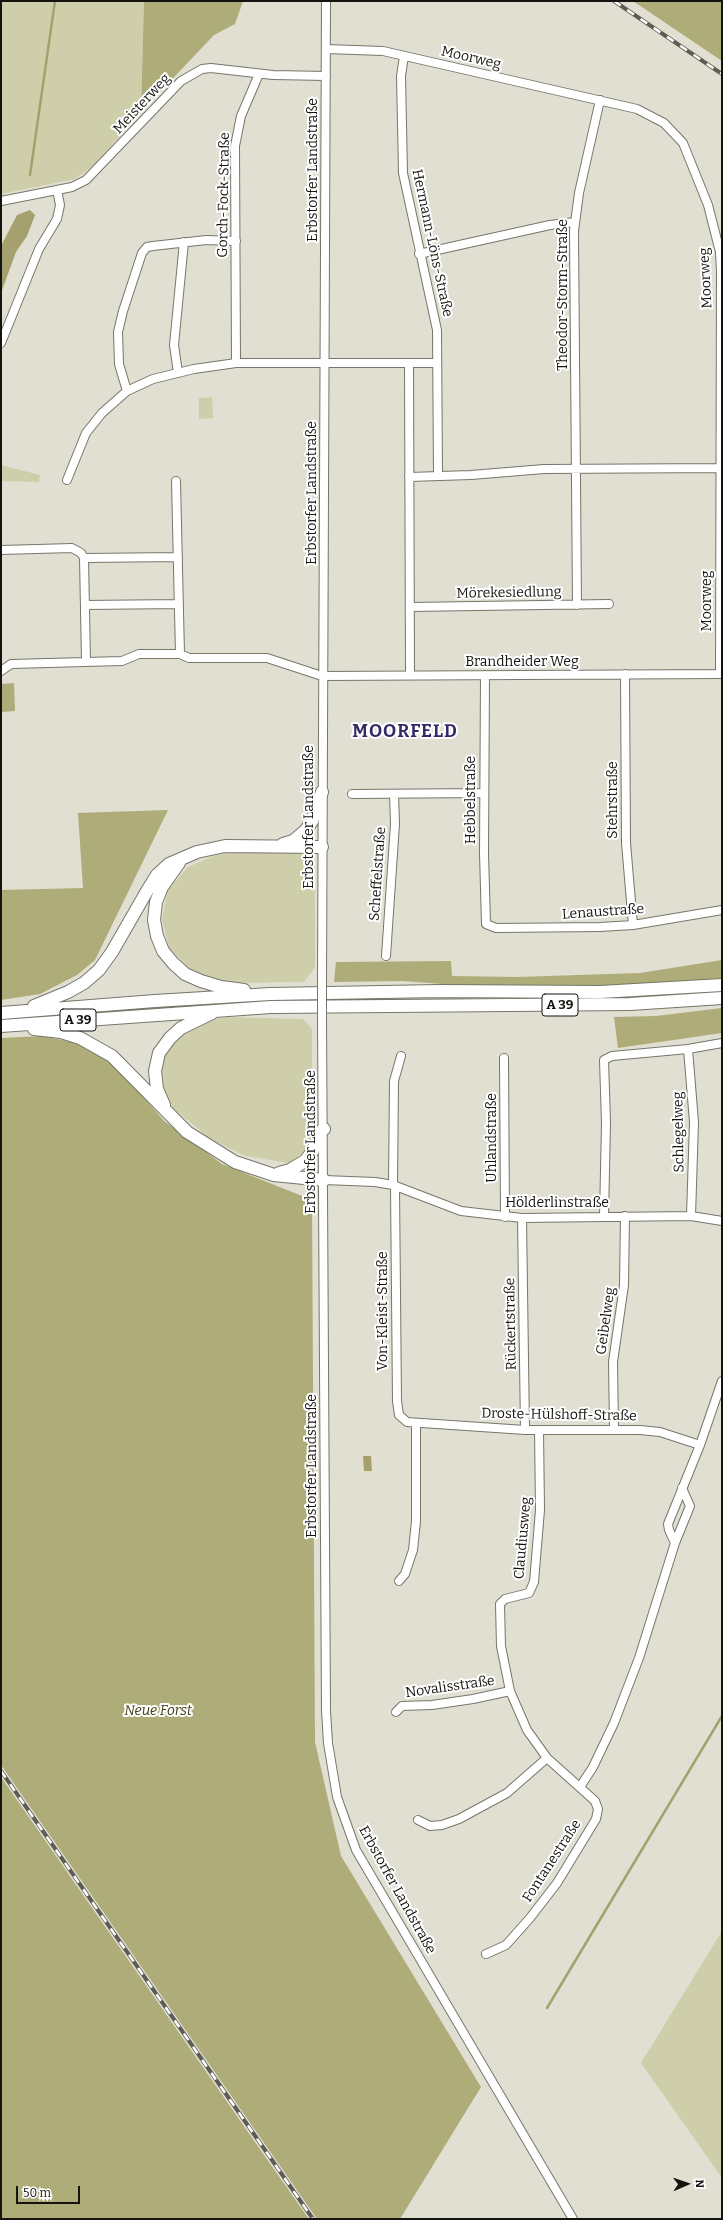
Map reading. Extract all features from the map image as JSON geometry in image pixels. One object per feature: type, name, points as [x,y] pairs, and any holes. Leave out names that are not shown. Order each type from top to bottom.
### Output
[{"type":"highway","points":[[278,846],[293,841],[306,830],[312,821],[322,792]]},
{"type":"highway","points":[[22,1011],[68,992],[84,983],[99,970],[112,952],[157,875],[169,864],[211,848],[278,846],[322,847]]},
{"type":"highway","points":[[184,858],[171,873],[156,902],[154,920],[157,936],[164,951],[173,963],[186,974],[201,981],[221,987],[269,992],[270,994]]},
{"type":"highway","name":"A 39","points":[[1,1013],[270,994],[439,991],[600,992],[722,985]]},
{"type":"highway","name":"A 39","points":[[1,1026],[271,1007],[630,1004],[722,998]]},
{"type":"highway","points":[[169,1115],[157,1089],[155,1071],[159,1053],[170,1038],[181,1028],[217,1010]]},
{"type":"highway","points":[[1,1030],[42,1029],[61,1032],[91,1043],[112,1056],[125,1068],[187,1132],[218,1153],[235,1162],[274,1174],[324,1180]]},
{"type":"highway","points":[[274,1174],[290,1170],[305,1161],[312,1152],[322,1130],[324,1129]]},
{"type":"street","name":"Erbstorfer Landstraße","points":[[326,1],[325,562],[322,676],[322,1020],[324,1129],[326,1710],[328,1743],[337,1797],[356,1850],[572,2219]]},
{"type":"street","name":"Moorweg","points":[[326,49],[367,50],[404,56],[637,109],[669,127],[683,143],[706,197],[720,252],[722,271],[721,674]]},
{"type":"street","name":"Hermann-Löns-Straße","points":[[404,56],[401,76],[402,173],[437,330],[438,476]]},
{"type":"street","name":"Meisterweg","points":[[1,201],[72,187],[96,172],[188,76],[202,69],[211,68],[259,74]]},
{"type":"street","points":[[259,74],[326,76]]},
{"type":"street","name":"Gorch-Fock-Straße","points":[[236,363],[236,136],[241,116],[259,74]]},
{"type":"street","name":"Theodor-Storm-Straße","points":[[577,605],[575,222],[600,100]]},
{"type":"street","points":[[1,343],[40,249],[57,219],[60,205],[57,190]]},
{"type":"street","points":[[419,254],[550,225],[575,222]]},
{"type":"street","points":[[127,391],[119,364],[118,332],[123,310],[139,261],[147,247],[206,240],[236,241]]},
{"type":"street","points":[[178,372],[174,352],[174,338],[184,242]]},
{"type":"street","points":[[67,480],[86,433],[102,413],[127,391],[153,379],[178,372],[236,363],[437,363]]},
{"type":"street","points":[[409,363],[410,675]]},
{"type":"street","points":[[410,477],[576,469],[721,468]]},
{"type":"street","points":[[176,482],[180,654]]},
{"type":"street","points":[[1,550],[72,548],[77,550],[84,558],[86,662]]},
{"type":"street","points":[[84,558],[178,557]]},
{"type":"street","points":[[85,605],[178,604]]},
{"type":"street","name":"Mörekesiedlung","points":[[410,607],[609,604]]},
{"type":"street","name":"Brandheider Weg","points":[[1,671],[12,664],[122,661],[139,654],[180,654],[188,658],[267,658],[322,676],[721,674]]},
{"type":"street","name":"Stehrstraße","points":[[625,674],[626,843],[633,925]]},
{"type":"street","name":"Hebbelstraße","points":[[485,675],[484,793],[486,924]]},
{"type":"street","points":[[352,794],[484,793]]},
{"type":"street","name":"Scheffelstraße","points":[[386,956],[395,824],[394,794]]},
{"type":"street","name":"Lenaustraße","points":[[486,924],[496,928],[534,929],[633,925],[722,910]]},
{"type":"street","points":[[604,1216],[606,1123],[604,1060],[612,1056],[688,1049],[722,1043]]},
{"type":"street","name":"Schlegelweg","points":[[688,1049],[694,1122],[691,1216]]},
{"type":"street","points":[[394,1186],[394,1081],[401,1056]]},
{"type":"street","name":"Uhlandstraße","points":[[504,1058],[505,1217]]},
{"type":"street","name":"Hölderlinstraße","points":[[324,1180],[375,1182],[394,1186],[461,1211],[505,1217],[691,1216],[722,1221]]},
{"type":"street","name":"Von-Kleist-Straße","points":[[394,1186],[397,1400],[399,1415],[407,1422],[416,1423]]},
{"type":"street","name":"Geibelweg","points":[[614,1429],[613,1362],[624,1285],[625,1216]]},
{"type":"street","name":"Rückertstraße","points":[[522,1218],[525,1430]]},
{"type":"street","points":[[675,1543],[668,1530],[668,1524],[700,1445],[722,1381]]},
{"type":"street","points":[[399,1581],[405,1574],[413,1550],[416,1521],[416,1423]]},
{"type":"street","name":"Droste-Hülshoff-Straße","points":[[416,1423],[525,1430],[614,1429],[660,1432],[700,1445]]},
{"type":"street","name":"Claudiusweg","points":[[539,1430],[540,1510],[534,1582],[529,1593],[505,1599],[500,1604],[502,1646],[510,1691],[527,1730],[547,1758],[595,1800],[598,1809]]},
{"type":"street","points":[[580,1787],[593,1767],[627,1691],[675,1543],[690,1506],[682,1488]]},
{"type":"street","name":"Novalisstraße","points":[[396,1712],[402,1706],[445,1703],[510,1691]]},
{"type":"street","points":[[418,1820],[430,1826],[442,1825],[459,1819],[507,1793],[547,1758]]},
{"type":"street","name":"Fontanestraße","points":[[486,1954],[506,1945],[530,1918],[557,1883],[596,1819],[598,1809]]},
{"type":"green space","points":[[1,1],[144,1],[141,112],[94,165],[75,179],[1,194]]},
{"type":"green space","points":[[144,1],[243,1],[235,24],[214,35],[141,112]]},
{"type":"green space","points":[[633,1],[722,1],[722,61]]},
{"type":"green space","points":[[212,397],[213,418],[199,419],[199,398]]},
{"type":"green space","points":[[1,465],[40,475],[39,482],[1,481]]},
{"type":"green space","points":[[14,683],[15,711],[1,712],[1,684]]},
{"type":"green space","points":[[168,810],[95,960],[77,975],[40,994],[1,1000],[1,890],[83,888],[78,813]]},
{"type":"green space","points":[[251,849],[301,854],[315,881],[315,967],[304,982],[224,983],[189,968],[169,947],[162,920],[168,890],[188,867],[213,856]]},
{"type":"green space","points":[[722,960],[722,978],[667,983],[588,987],[455,985],[403,981],[334,982],[336,962],[451,961],[452,976],[517,977],[640,973]]},
{"type":"green space","points":[[722,1008],[722,1033],[618,1048],[614,1017],[656,1016]]},
{"type":"green space","points":[[226,1017],[303,1019],[312,1029],[312,1146],[289,1163],[245,1156],[209,1138],[173,1108],[164,1090],[162,1071],[165,1055],[176,1042],[186,1033],[208,1021]]},
{"type":"green space","name":"Neue Forst","points":[[42,1036],[77,1043],[109,1061],[122,1072],[164,1121],[222,1164],[312,1200],[315,1742],[341,1856],[481,2087],[400,2219],[317,2219],[1,1765],[1,1038]]},
{"type":"green space","points":[[1,1777],[271,2165],[309,2219],[1,2219]]},
{"type":"green space","points":[[722,1931],[722,2178],[641,2063]]},
{"type":"shaded area","points":[[30,210],[35,215],[27,236],[16,252],[1,293],[1,246],[17,215]]},
{"type":"shaded area","points":[[363,1456],[371,1456],[372,1471],[364,1471]]},
{"type":"waterway","points":[[30,175],[55,1]]},
{"type":"waterway","points":[[547,2008],[722,1716]]},
{"type":"railway","points":[[614,1],[722,74]]},
{"type":"railway","points":[[1,1771],[313,2219]]},
{"type":"district","name":"MOORFELD","points":[[405,732]]}]
